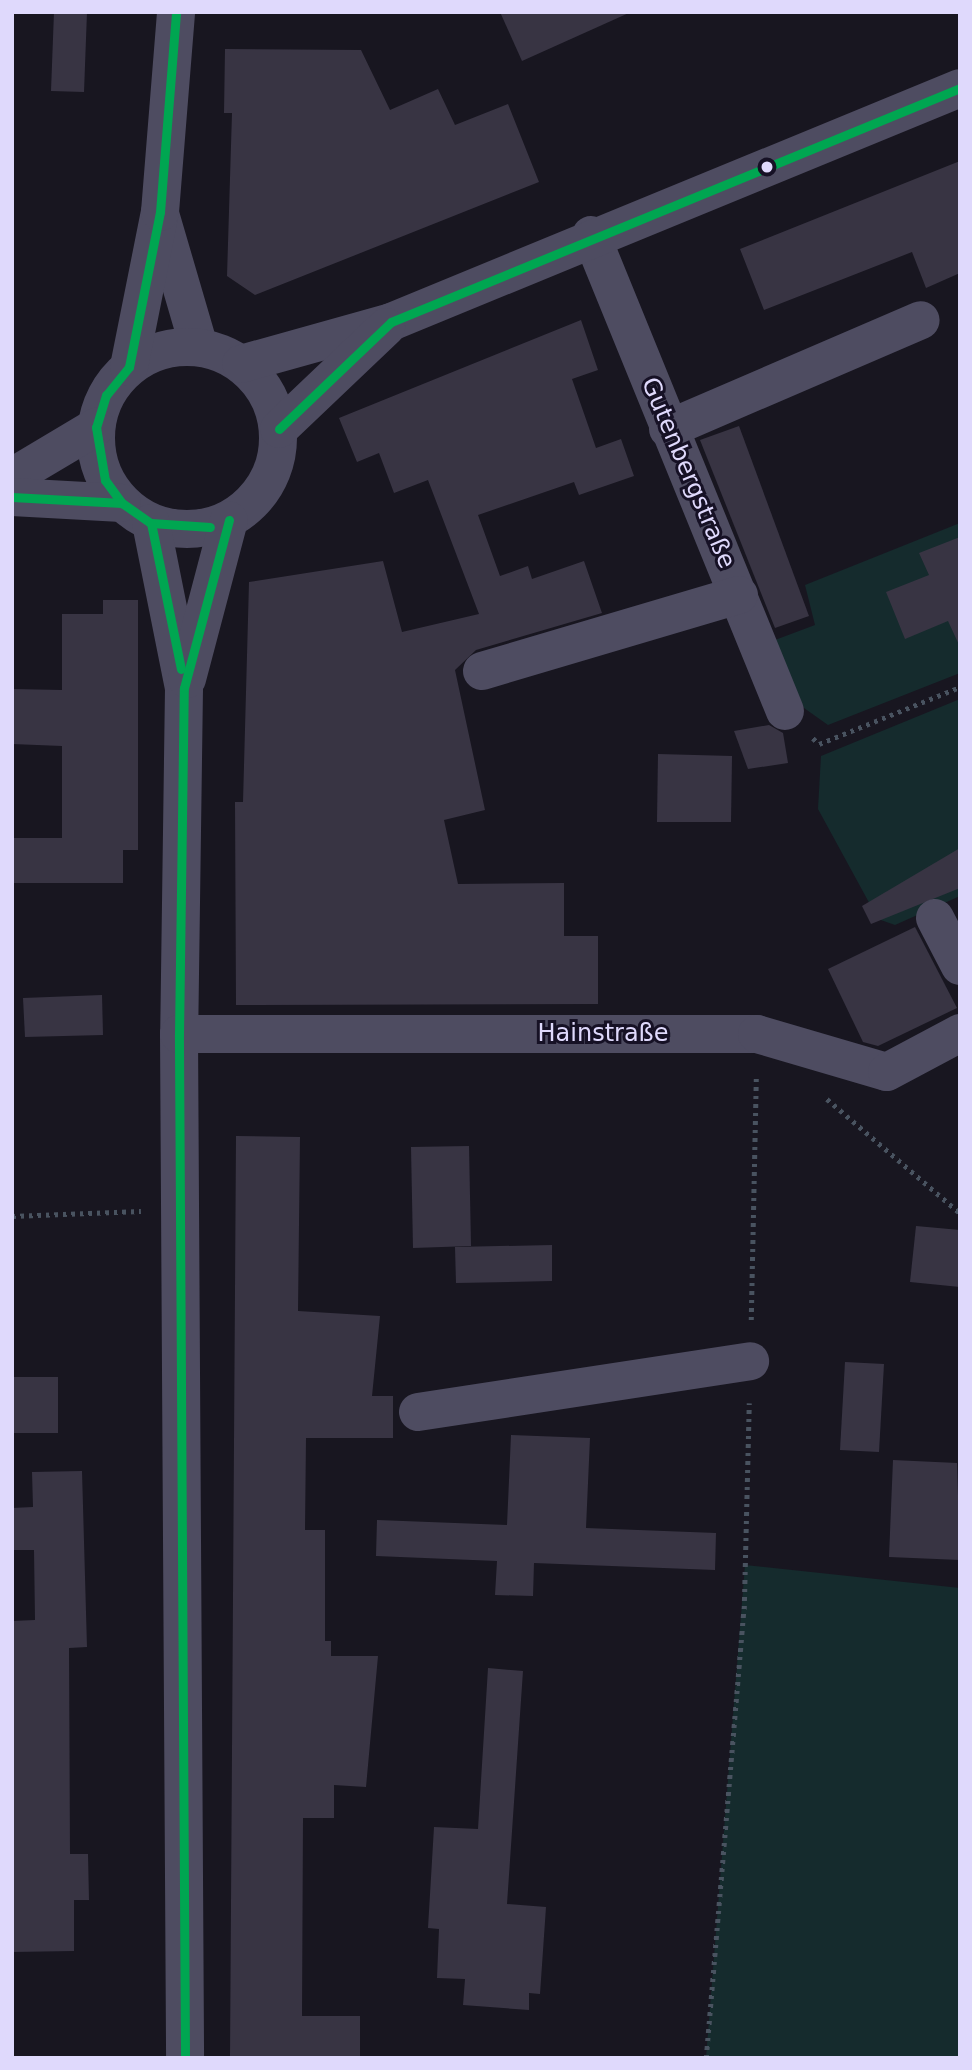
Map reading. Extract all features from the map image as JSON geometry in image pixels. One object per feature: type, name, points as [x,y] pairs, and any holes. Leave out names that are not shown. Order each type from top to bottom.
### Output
[{"type":"street","points":[[129,367],[160,212],[176,12]]},
{"type":"street","points":[[241,364],[391,322],[591,235],[960,88]]},
{"type":"street","points":[[160,212],[198,347]]},
{"type":"street","name":"Gutenbergstraße","points":[[591,235],[785,710]]},
{"type":"street","points":[[668,429],[921,320]]},
{"type":"street","points":[[12,497],[136,513],[204,529],[229,520],[265,486],[279,429],[391,322]]},
{"type":"street","points":[[184,688],[136,513],[105,481],[96,427],[106,395],[129,367],[152,353],[198,347],[241,364],[260,382],[279,429]]},
{"type":"street","points":[[12,477],[96,427]]},
{"type":"street","points":[[185,2058],[179,1034],[184,688],[229,520]]},
{"type":"street","points":[[482,671],[739,595]]},
{"type":"street","points":[[935,918],[960,966]]},
{"type":"street","name":"Hainstraße","points":[[179,1034],[757,1034],[887,1072],[960,1033]]},
{"type":"street","points":[[418,1412],[750,1361]]},
{"type":"path","points":[[785,710],[819,744],[960,687]]},
{"type":"path","points":[[706,2058],[744,1609],[757,1034]]},
{"type":"path","points":[[816,1088],[960,1213]]},
{"type":"path","points":[[12,1216],[180,1209]]},
{"type":"green space","points":[[960,523],[960,673],[828,725],[804,708],[775,640],[815,625],[805,585]]},
{"type":"green space","points":[[960,699],[960,896],[895,925],[878,919],[818,809],[821,756]]},
{"type":"green space","points":[[745,1565],[960,1588],[960,2058],[706,2058]]},
{"type":"building","points":[[54,12],[87,12],[84,92],[51,91]]},
{"type":"building","points":[[500,12],[631,12],[522,61]]},
{"type":"building","points":[[225,49],[361,50],[390,110],[438,89],[455,125],[508,104],[539,182],[255,295],[227,276],[232,113],[224,113]]},
{"type":"building","points":[[960,161],[960,273],[926,288],[912,252],[764,310],[740,249]]},
{"type":"building","points":[[581,320],[598,370],[572,379],[596,448],[621,439],[634,476],[579,495],[574,482],[478,515],[500,576],[528,566],[532,579],[584,561],[602,613],[476,650],[455,670],[485,810],[444,820],[458,884],[564,883],[564,936],[598,936],[598,1004],[236,1005],[235,802],[243,802],[249,582],[383,561],[402,632],[479,614],[428,480],[394,493],[379,453],[357,462],[339,418]]},
{"type":"building","points":[[739,426],[809,616],[775,628],[700,440]]},
{"type":"building","points":[[960,537],[960,647],[948,621],[905,639],[886,592],[929,575],[919,553]]},
{"type":"building","points":[[103,600],[138,600],[138,850],[123,850],[123,883],[12,883],[12,838],[62,838],[62,746],[12,744],[12,689],[62,690],[62,614],[103,614]]},
{"type":"building","points":[[769,725],[783,733],[788,763],[748,769],[734,731]]},
{"type":"building","points":[[658,754],[732,756],[731,822],[657,822]]},
{"type":"building","points":[[960,848],[960,888],[871,924],[862,906]]},
{"type":"building","points":[[915,927],[957,1008],[878,1046],[863,1042],[828,969]]},
{"type":"building","points":[[102,995],[103,1035],[25,1037],[23,998]]},
{"type":"building","points":[[236,1136],[300,1137],[298,1311],[380,1316],[372,1396],[393,1396],[393,1438],[306,1438],[305,1530],[325,1530],[325,1641],[331,1641],[331,1656],[378,1656],[366,1787],[334,1785],[334,1818],[303,1818],[302,2016],[360,2016],[360,2058],[230,2058]]},
{"type":"building","points":[[469,1146],[471,1246],[413,1248],[411,1147]]},
{"type":"building","points":[[916,1226],[960,1230],[960,1287],[910,1282]]},
{"type":"building","points":[[552,1245],[552,1281],[456,1283],[455,1247]]},
{"type":"building","points":[[845,1362],[884,1364],[879,1452],[840,1450]]},
{"type":"building","points":[[12,1377],[58,1377],[58,1433],[12,1433]]},
{"type":"building","points":[[511,1435],[590,1438],[586,1528],[716,1533],[715,1570],[534,1563],[533,1596],[495,1595],[497,1561],[376,1556],[377,1520],[507,1525]]},
{"type":"building","points":[[893,1460],[957,1463],[960,1560],[889,1557]]},
{"type":"building","points":[[82,1471],[87,1647],[69,1648],[70,1854],[88,1854],[89,1900],[74,1900],[74,1951],[12,1952],[12,1621],[35,1620],[34,1550],[12,1550],[12,1508],[33,1507],[32,1472]]},
{"type":"building","points":[[488,1668],[523,1671],[507,1904],[546,1907],[540,1994],[529,1993],[529,2010],[463,2005],[465,1979],[437,1978],[439,1929],[428,1928],[434,1827],[478,1829]]},
{"type":"transit line","points":[[129,367],[160,212],[176,12]]},
{"type":"transit line","points":[[279,429],[391,322],[960,88]]},
{"type":"transit line","points":[[129,367],[106,395],[96,427],[105,480],[122,503],[151,523],[210,527]]},
{"type":"transit line","points":[[12,497],[122,503]]},
{"type":"transit line","points":[[185,2058],[179,1034],[184,688],[229,520]]},
{"type":"transit line","points":[[151,523],[181,669]]}]
